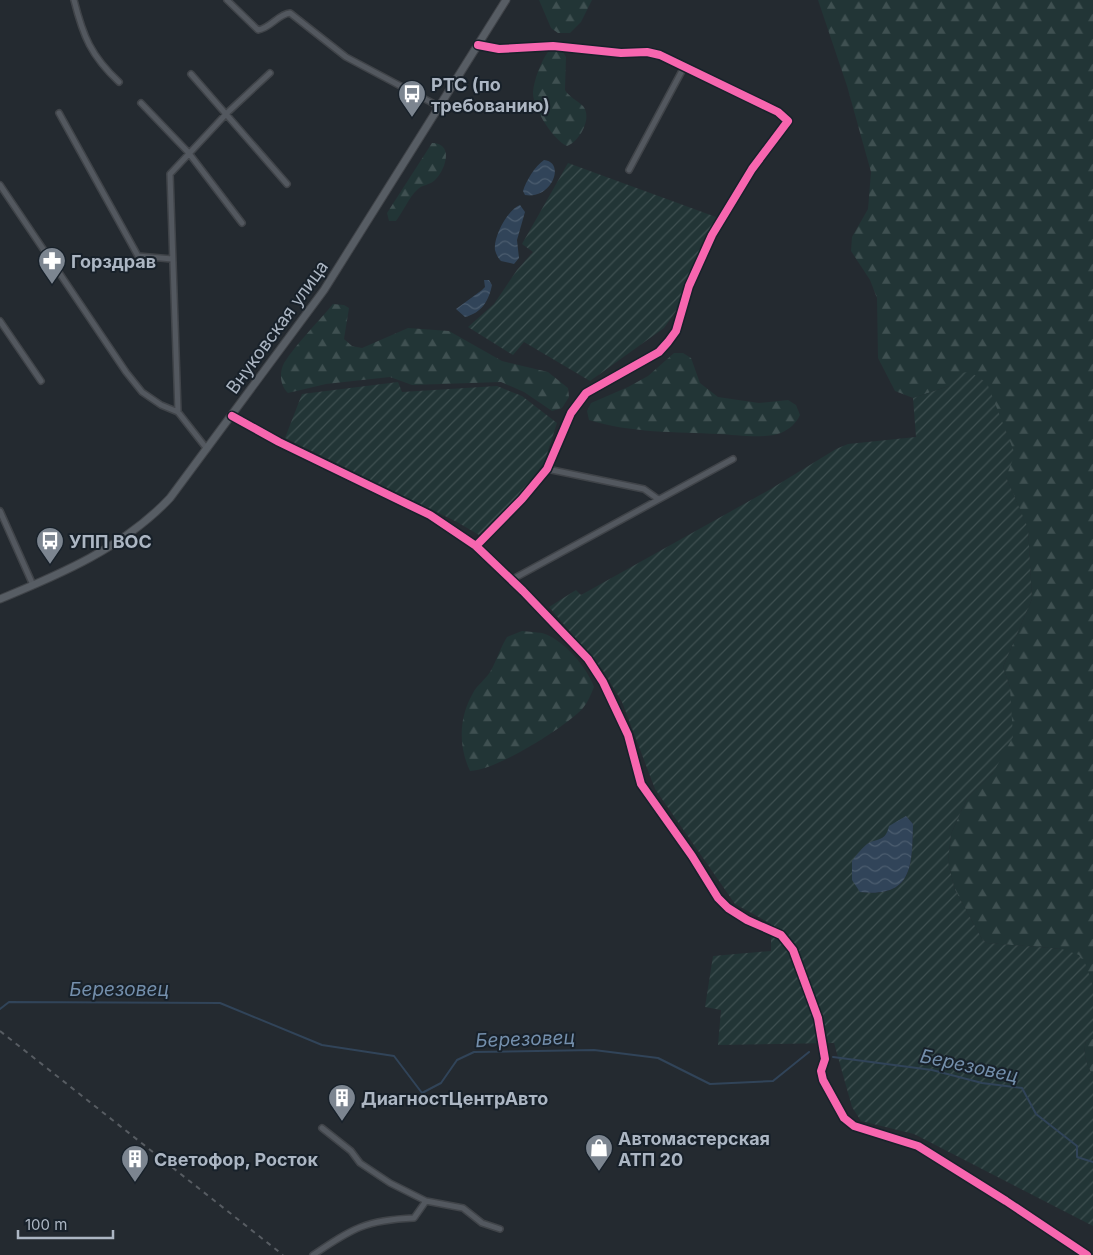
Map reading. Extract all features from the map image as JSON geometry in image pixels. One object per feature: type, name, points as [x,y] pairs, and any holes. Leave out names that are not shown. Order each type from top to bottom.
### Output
[{"type":"main road","name":"Внуковская улица","points":[[0,599],[95,555],[146,521],[170,498],[324,290],[506,0]]},
{"type":"street","points":[[74,0],[83,37],[107,71],[119,82]]},
{"type":"street","points":[[227,0],[258,30],[270,26],[285,13],[290,13],[346,57],[440,107]]},
{"type":"street","points":[[476,546],[522,499],[547,470],[571,413],[586,393],[659,352],[668,342],[676,331],[690,286],[712,235],[752,169],[788,120],[778,112],[684,67],[647,52],[622,53],[553,46],[499,50],[478,45]]},
{"type":"street","points":[[629,170],[684,67]]},
{"type":"street","points":[[178,412],[170,174],[188,152],[226,113],[270,73]]},
{"type":"street","points":[[190,74],[287,184]]},
{"type":"street","points":[[141,103],[188,152],[242,223]]},
{"type":"street","points":[[59,113],[138,256],[172,259]]},
{"type":"street","points":[[0,185],[132,378],[147,395],[160,405],[178,412],[207,449]]},
{"type":"street","points":[[0,321],[41,381]]},
{"type":"street","points":[[232,416],[279,442],[430,514],[476,546],[512,580],[588,659],[603,682],[628,736],[640,784],[692,856],[718,898],[728,908],[747,920],[781,935],[793,950],[818,1018],[825,1059],[821,1071],[823,1080],[844,1118],[854,1126],[918,1146],[1087,1255]]},
{"type":"street","points":[[512,580],[733,459]]},
{"type":"street","points":[[547,470],[644,489],[658,499]]},
{"type":"street","points":[[0,511],[33,585]]},
{"type":"street","points":[[322,1128],[351,1151],[360,1163],[390,1183],[426,1201],[463,1208],[482,1223],[500,1229]]},
{"type":"street","points":[[315,1255],[355,1228],[386,1219],[414,1218],[426,1201]]},
{"type":"green space","points":[[539,0],[592,0],[581,22],[570,33],[558,33],[551,28]]},
{"type":"green space","points":[[818,0],[1093,0],[1093,987],[1091,981],[1062,949],[987,943],[982,939],[955,890],[948,862],[951,834],[967,798],[993,773],[1010,687],[1003,667],[1032,599],[1028,529],[1006,477],[949,386],[913,398],[895,391],[878,358],[877,298],[870,280],[851,251],[852,237],[868,209],[871,172],[847,86]]},
{"type":"green space","points":[[556,50],[563,52],[566,57],[565,90],[586,111],[585,123],[580,135],[572,144],[567,146],[550,131],[536,106],[533,92],[540,65],[548,52]]},
{"type":"green space","points":[[432,143],[439,144],[446,152],[442,170],[433,182],[415,192],[396,221],[389,221],[387,213]]},
{"type":"green space","points":[[568,163],[716,217],[676,311],[664,328],[590,381],[524,342],[513,355],[468,327],[494,304],[517,270],[533,252],[522,244]]},
{"type":"green space","points":[[333,304],[344,305],[349,308],[344,339],[352,346],[362,348],[408,328],[449,331],[502,361],[548,372],[568,388],[569,397],[562,408],[552,411],[524,392],[501,382],[412,385],[390,377],[326,384],[288,393],[281,379],[284,363]]},
{"type":"green space","points":[[674,353],[683,353],[691,358],[700,383],[718,397],[759,403],[788,400],[796,405],[800,415],[787,430],[775,435],[759,436],[637,430],[589,420],[587,411],[591,403],[648,376]]},
{"type":"green space","points":[[970,372],[987,383],[1015,454],[1006,477],[1028,528],[1032,599],[1003,667],[1010,687],[1013,737],[993,773],[967,798],[951,834],[948,862],[955,890],[982,939],[987,943],[1062,949],[1079,955],[1086,965],[1093,987],[1093,1038],[1086,1041],[1085,1055],[1093,1077],[1093,1226],[914,1134],[861,1121],[852,1107],[834,1043],[718,1045],[721,1010],[705,1007],[713,956],[771,951],[771,924],[735,904],[655,789],[622,702],[602,669],[549,607],[576,590],[581,595],[769,490],[836,449],[848,444],[916,437],[913,398],[949,386],[956,373]],"holes":[[[906,816],[913,824],[910,866],[900,884],[890,890],[877,893],[860,892],[867,844],[879,841]]]},
{"type":"green space","points":[[398,382],[402,392],[497,386],[522,396],[557,423],[544,463],[518,497],[479,535],[457,522],[285,438],[302,394]]},
{"type":"green space","points":[[522,631],[542,633],[566,647],[586,671],[594,687],[583,708],[562,726],[530,747],[496,764],[470,771],[463,752],[462,742],[463,722],[468,702],[490,672],[507,637]]},
{"type":"green space","points":[[1093,1038],[1093,1077],[1087,1064],[1085,1051],[1086,1041]]},
{"type":"water","points":[[544,160],[551,162],[554,167],[553,180],[549,187],[542,192],[534,195],[525,195],[523,191],[529,178],[537,166]]},
{"type":"water","points":[[520,205],[525,212],[517,240],[519,258],[514,264],[501,261],[496,253],[495,244],[502,224],[511,212]]},
{"type":"water","points":[[484,280],[489,280],[492,285],[487,301],[476,312],[465,317],[456,309],[485,287]]},
{"type":"water","points":[[906,816],[913,824],[912,853],[906,876],[900,884],[890,890],[877,893],[860,892],[852,880],[852,861],[866,845],[882,838],[889,826]]},
{"type":"waterway","name":"Березовец","points":[[0,1009],[9,1002],[220,1003],[322,1045],[394,1056],[422,1093],[441,1083],[457,1060],[474,1052],[594,1050],[658,1058],[710,1084],[773,1081],[809,1052]]},
{"type":"waterway","name":"Березовец","points":[[833,1057],[932,1070],[982,1083],[1022,1088],[1036,1114],[1077,1146],[1077,1157],[1093,1162]]},
{"type":"railway","points":[[0,1031],[283,1255]]},
{"type":"cycle path","points":[[476,546],[522,499],[547,469],[571,413],[586,393],[659,352],[668,342],[676,331],[689,286],[712,235],[752,169],[788,121],[778,112],[660,55],[647,52],[621,53],[553,46],[499,49],[478,45]]},
{"type":"cycle path","points":[[232,416],[279,442],[430,515],[476,546],[523,591],[588,659],[603,682],[628,735],[641,784],[692,856],[718,898],[728,908],[747,920],[781,935],[793,950],[818,1018],[825,1059],[821,1071],[823,1080],[844,1118],[854,1126],[918,1146],[1087,1255]]},
{"type":"place","name":"РТС (по требованию)","points":[[412,118]]},
{"type":"place","name":"Горздрав","points":[[52,285]]},
{"type":"place","name":"УПП ВОС","points":[[50,565]]},
{"type":"place","name":"ДиагностЦентрАвто","points":[[342,1122]]},
{"type":"place","name":"Автомастерская АТП 20","points":[[599,1172]]},
{"type":"place","name":"Светофор, Росток","points":[[135,1183]]}]
